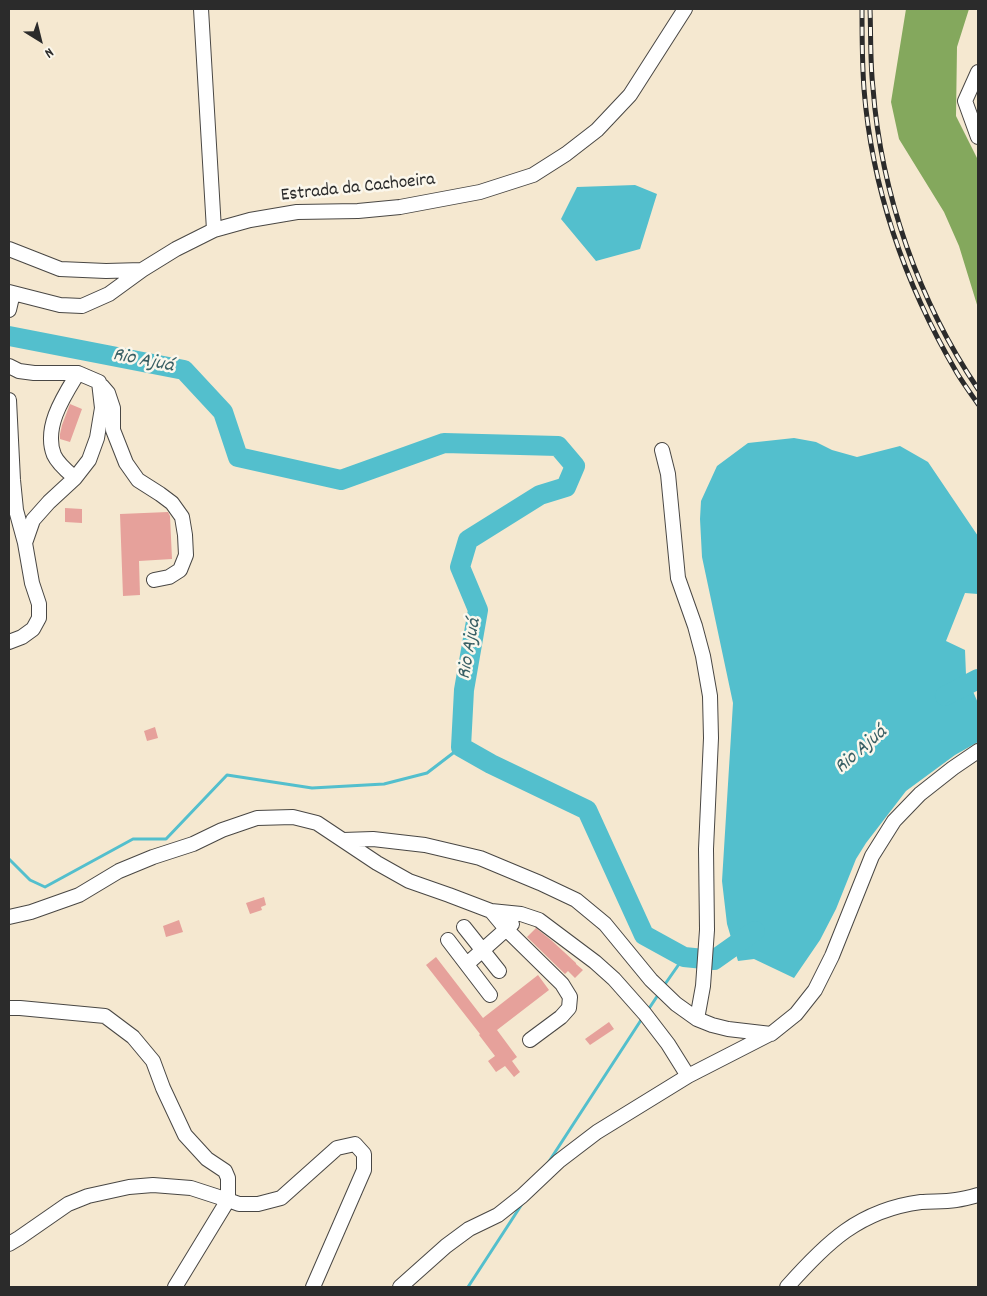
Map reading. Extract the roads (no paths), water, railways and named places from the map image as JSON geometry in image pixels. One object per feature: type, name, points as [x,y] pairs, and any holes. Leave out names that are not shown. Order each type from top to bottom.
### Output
[{"type":"street","points":[[201,9],[214,230]]},
{"type":"street","name":"Estrada da Cachoeira","points":[[11,293],[60,305],[82,306],[110,294],[142,270],[176,249],[214,230],[250,220],[297,212],[358,211],[400,207],[480,192],[533,175],[566,154],[597,130],[630,95],[685,9]]},
{"type":"street","points":[[978,72],[965,101],[978,137]]},
{"type":"street","points":[[9,248],[60,269],[142,270]]},
{"type":"street","points":[[9,310],[11,293]]},
{"type":"street","points":[[9,366],[19,372],[78,373],[99,382],[108,393],[113,408],[113,430],[126,463],[138,480],[172,503],[182,517],[186,554],[180,570],[169,577],[154,580]]},
{"type":"street","points":[[76,478],[64,468],[54,455],[51,439],[56,415],[63,398],[78,373]]},
{"type":"street","points":[[26,543],[33,520],[49,502],[76,478],[89,460],[97,438],[102,408],[99,382]]},
{"type":"street","points":[[9,400],[16,510],[26,543],[32,583],[39,604],[39,618],[33,629],[22,637],[9,642]]},
{"type":"street","points":[[662,450],[668,474],[678,578],[703,656],[710,696],[711,738],[706,849],[707,930],[702,992],[697,1019]]},
{"type":"street","points":[[400,1287],[446,1246],[469,1229],[498,1215],[522,1196],[559,1161],[597,1132],[688,1076],[771,1034],[796,1014],[815,990],[832,956],[872,856],[894,821],[920,794],[978,751]]},
{"type":"street","points":[[9,917],[31,912],[79,895],[119,871],[152,857],[193,844],[222,830],[257,818],[293,817],[317,823],[377,864],[409,881],[449,894],[491,911],[521,914],[539,920],[595,962],[614,979],[646,1014],[688,1076]]},
{"type":"street","points":[[343,840],[373,839],[425,845],[480,858],[540,883],[576,900],[605,924],[651,980],[676,1004],[697,1019],[728,1029],[771,1034]]},
{"type":"street","points":[[491,911],[506,929],[562,984],[570,997],[568,1008],[561,1017],[530,1040]]},
{"type":"street","points":[[467,964],[521,914]]},
{"type":"street","points":[[464,927],[499,971]]},
{"type":"street","points":[[448,940],[490,995]]},
{"type":"street","points":[[9,1008],[105,1016],[133,1037],[153,1061],[163,1088],[185,1135],[207,1159],[225,1171],[228,1178],[228,1200],[175,1287]]},
{"type":"street","points":[[9,1244],[68,1204],[88,1196],[129,1187],[153,1185],[191,1188],[239,1204],[258,1204],[280,1198],[337,1148],[355,1144],[364,1154],[364,1170],[313,1287]]},
{"type":"street","points":[[787,1287],[809,1262],[856,1223],[888,1209],[921,1202],[955,1200],[978,1195]]},
{"type":"water","points":[[635,185],[657,194],[640,249],[596,261],[561,219],[577,187]]},
{"type":"water","points":[[794,438],[816,442],[832,450],[857,457],[900,446],[928,462],[978,536],[978,594],[965,593],[946,641],[965,650],[966,675],[978,703],[978,742],[955,755],[906,791],[856,859],[836,909],[820,940],[794,978],[754,959],[738,961],[727,924],[722,881],[733,703],[702,557],[700,519],[701,501],[717,466],[748,443]]},
{"type":"waterway","name":"Rio Ajuá","points":[[9,336],[184,370],[223,412],[238,457],[341,480],[444,443],[558,446],[575,466],[566,487],[540,495],[468,540],[460,567],[478,610],[464,690],[461,747],[491,764],[587,810],[644,935],[684,957],[714,960],[755,931]]},
{"type":"waterway","name":"Rio Ajuá","points":[[945,696],[978,679]]},
{"type":"waterway","points":[[9,859],[30,880],[45,887],[133,839],[166,839],[227,775],[312,788],[384,784],[427,773],[461,747]]},
{"type":"waterway","points":[[663,987],[684,957]]},
{"type":"waterway","points":[[648,1010],[660,992]]},
{"type":"waterway","points":[[548,1163],[643,1017]]},
{"type":"waterway","points":[[468,1287],[522,1204]]},
{"type":"railway","points":[[862,9],[863,79],[868,126],[883,200],[894,236],[922,306],[957,373],[978,404]]},
{"type":"railway","points":[[870,9],[871,68],[877,128],[884,168],[894,207],[906,246],[938,320],[978,389]]}]
